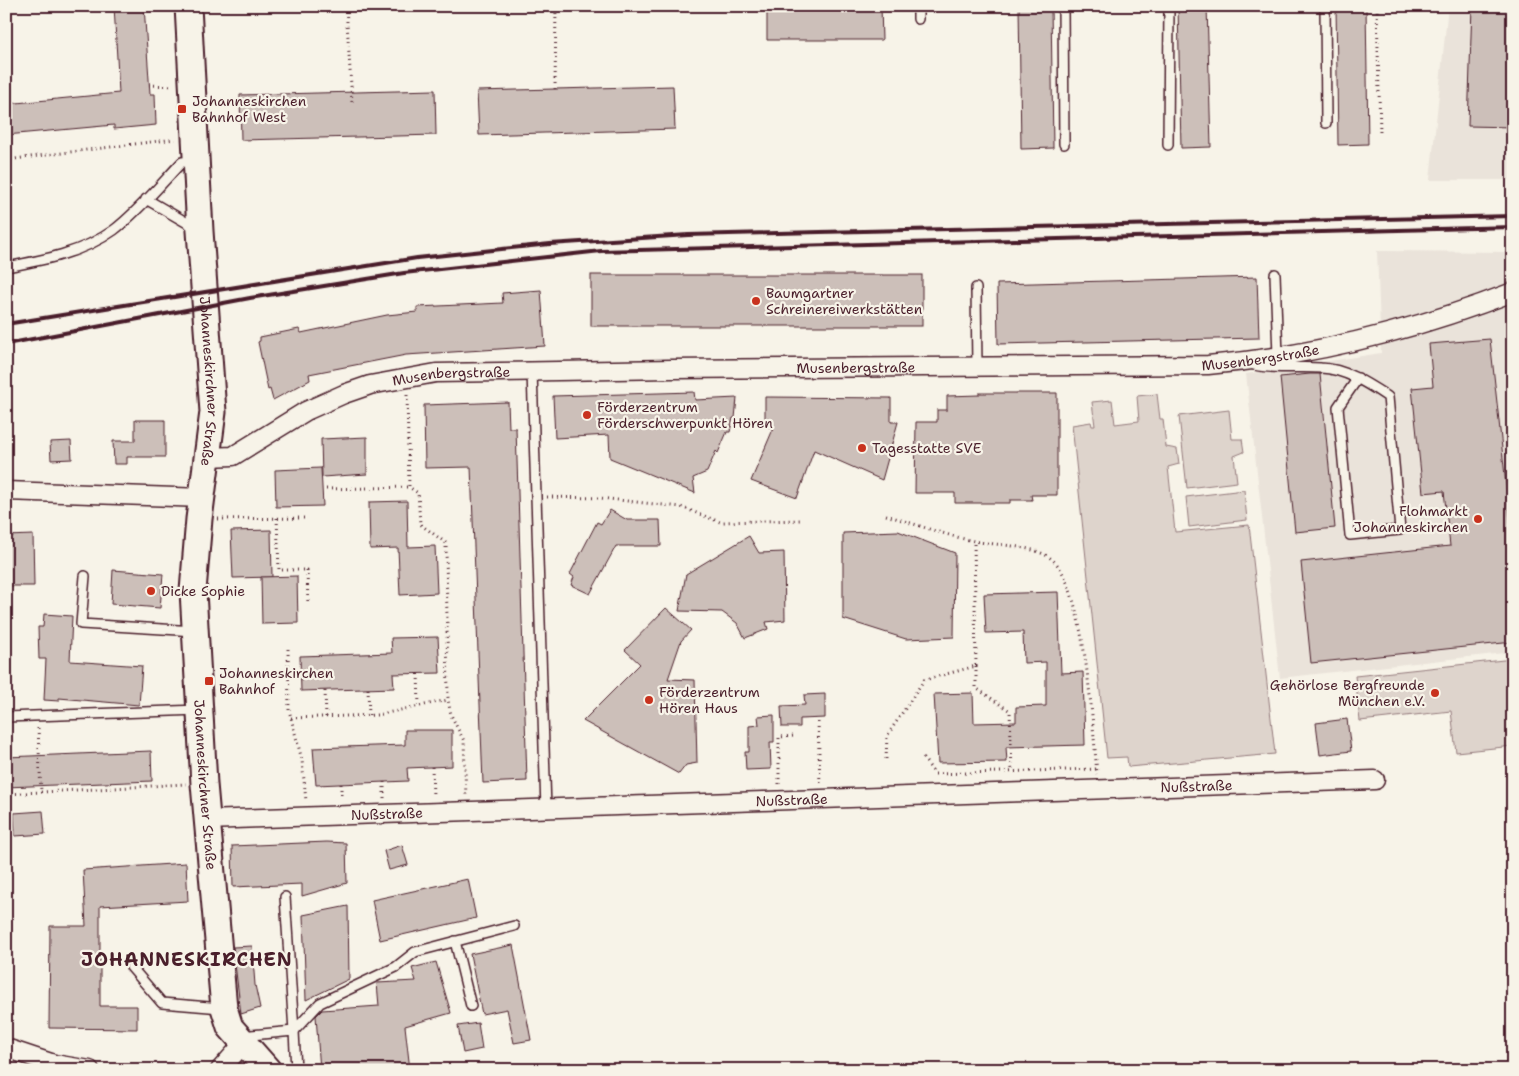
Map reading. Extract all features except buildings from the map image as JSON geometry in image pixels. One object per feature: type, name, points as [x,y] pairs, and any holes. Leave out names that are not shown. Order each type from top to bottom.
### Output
[{"type":"street","name":"Johanneskirchner Straße","points":[[188,6],[200,230],[213,412],[194,570],[195,631],[204,784],[224,1008],[230,1027],[268,1070]]},
{"type":"street","name":"Musenbergstraße","points":[[209,456],[234,456],[314,407],[370,385],[436,373],[1142,367],[1243,362],[1380,336],[1513,292]]},
{"type":"street","points":[[9,489],[203,498]]},
{"type":"street","name":"Nußstraße","points":[[207,820],[1375,780]]},
{"type":"street","points":[[220,1070],[244,1044]]},
{"type":"street","points":[[6,1048],[54,1064],[90,1070]]},
{"type":"lane","points":[[918,6],[918,19]]},
{"type":"lane","points":[[1063,6],[1064,144]]},
{"type":"lane","points":[[1168,145],[1169,6]]},
{"type":"lane","points":[[1325,6],[1326,123]]},
{"type":"lane","points":[[6,267],[44,260],[76,251],[114,230],[196,149]]},
{"type":"lane","points":[[146,199],[200,230]]},
{"type":"lane","points":[[1275,274],[1278,356]]},
{"type":"lane","points":[[976,288],[977,367]]},
{"type":"lane","points":[[1243,362],[1274,369],[1322,368],[1358,378],[1388,397],[1400,530],[1350,535],[1338,407],[1358,378]]},
{"type":"lane","points":[[532,371],[546,809]]},
{"type":"lane","points":[[85,576],[81,624],[195,631]]},
{"type":"lane","points":[[6,717],[199,710]]},
{"type":"lane","points":[[285,897],[296,1070]]},
{"type":"lane","points":[[244,1044],[251,1035],[294,1031],[320,1003],[396,967],[415,952],[514,926]]},
{"type":"lane","points":[[455,942],[471,1006]]},
{"type":"lane","points":[[131,967],[162,1003],[224,1008]]},
{"type":"path","points":[[346,6],[352,102]]},
{"type":"path","points":[[555,89],[556,6]]},
{"type":"path","points":[[1377,6],[1380,133]]},
{"type":"path","points":[[6,160],[196,149]]},
{"type":"path","points":[[407,377],[409,487]]},
{"type":"path","points":[[326,489],[409,487],[418,494],[420,524],[446,543],[448,700],[451,715],[464,741],[466,812]]},
{"type":"path","points":[[536,496],[600,498],[681,507],[720,522],[801,520]]},
{"type":"path","points":[[886,515],[974,541],[1026,547],[1053,560],[1068,583],[1088,672],[1098,790]]},
{"type":"path","points":[[277,518],[279,570],[307,570],[308,605]]},
{"type":"path","points":[[974,541],[976,688],[1010,711],[1012,772]]},
{"type":"path","points":[[288,649],[288,689],[291,718],[302,760],[307,817]]},
{"type":"path","points":[[886,759],[887,736],[924,680],[976,666]]},
{"type":"path","points":[[418,674],[419,706]]},
{"type":"path","points":[[368,689],[369,716]]},
{"type":"path","points":[[325,691],[326,717]]},
{"type":"path","points":[[291,718],[369,716],[448,700]]},
{"type":"path","points":[[38,716],[41,792]]},
{"type":"path","points":[[818,722],[820,800]]},
{"type":"path","points":[[780,801],[778,737],[794,736]]},
{"type":"path","points":[[922,758],[935,774],[1096,770]]},
{"type":"path","points":[[432,767],[433,813]]},
{"type":"path","points":[[6,794],[204,784]]},
{"type":"shaded area","points":[[1448,6],[1513,6],[1513,180],[1430,180]]},
{"type":"shaded area","points":[[1377,251],[1513,252],[1513,652],[1280,678],[1246,374],[1381,353]]},
{"type":"shaded area","points":[[1157,394],[1160,419],[1163,419],[1166,447],[1177,449],[1179,464],[1168,467],[1175,532],[1249,525],[1275,754],[1128,767],[1127,757],[1107,758],[1072,425],[1091,422],[1092,426],[1095,426],[1092,402],[1112,400],[1115,424],[1139,421],[1137,396]]},
{"type":"shaded area","points":[[1229,410],[1232,439],[1242,439],[1244,452],[1234,456],[1237,482],[1187,488],[1179,416]]},
{"type":"shaded area","points":[[1244,490],[1247,520],[1189,527],[1186,497]]},
{"type":"shaded area","name":"Gehörlose Bergfreunde München e.V.","points":[[1513,659],[1513,746],[1456,752],[1451,711],[1360,721],[1355,676]]},
{"type":"railway","points":[[6,324],[417,258],[550,244],[688,235],[1513,216]]},
{"type":"railway","points":[[6,344],[250,298],[404,273],[601,251],[1513,227]]},
{"type":"place","name":"Johanneskirchen Bahnhof West","points":[[182,109]]},
{"type":"place","name":"Baumgartner Schreinereiwerkstätten","points":[[756,301]]},
{"type":"place","name":"Förderzentrum Förderschwerpunkt Hören","points":[[587,415]]},
{"type":"place","name":"Tagesstatte SVE","points":[[862,448]]},
{"type":"place","name":"Flohmarkt Johanneskirchen","points":[[1478,519]]},
{"type":"place","name":"Dicke Sophie","points":[[151,591]]},
{"type":"place","name":"Johanneskirchen Bahnhof","points":[[209,681]]},
{"type":"place","name":"Gehörlose Bergfreunde München e.V.","points":[[1435,693]]},
{"type":"place","name":"Förderzentrum Hören Haus","points":[[649,700]]},
{"type":"district","name":"JOHANNESKIRCHEN","points":[[187,959]]}]
